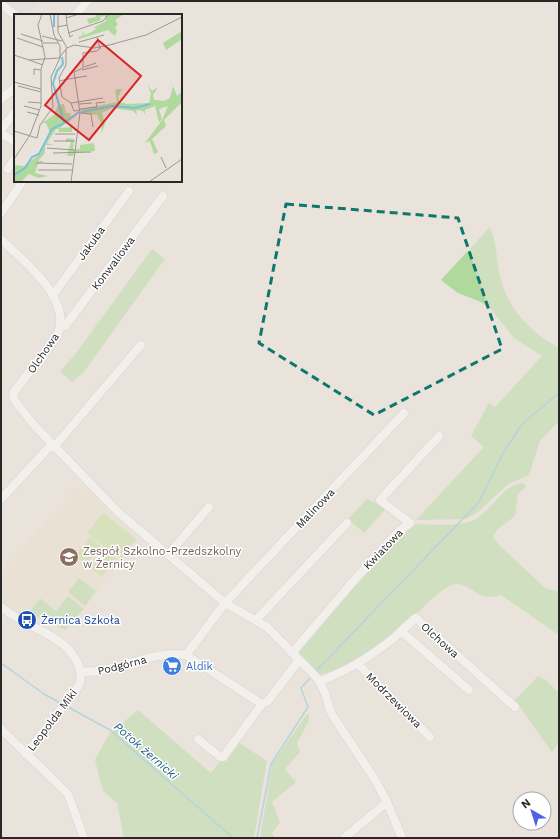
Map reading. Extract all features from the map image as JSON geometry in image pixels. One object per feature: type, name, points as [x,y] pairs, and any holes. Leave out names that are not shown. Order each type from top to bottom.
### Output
[{"type":"street","points":[[74,14],[81,1]]},
{"type":"street","points":[[75,14],[87,1]]},
{"type":"street","points":[[1,4],[14,14]]},
{"type":"street","points":[[1,99],[14,89]]},
{"type":"street","points":[[14,113],[1,132],[14,141]]},
{"type":"street","points":[[8,168],[14,159]]},
{"type":"street","points":[[1,213],[21,182]]},
{"type":"street","name":"Jakuba","points":[[53,295],[129,191]]},
{"type":"street","name":"Konwaliowa","points":[[60,327],[65,326],[163,196]]},
{"type":"street","name":"Olchowa","points":[[1,239],[53,295],[59,307],[60,327],[52,344],[13,396],[28,418],[118,512],[225,603],[256,620],[272,631],[315,677],[331,713],[374,778],[387,802],[400,837]]},
{"type":"street","points":[[1,499],[53,445],[141,345]]},
{"type":"street","name":"Malinowa","points":[[225,603],[404,413]]},
{"type":"street","name":"Kwiatowa","points":[[292,653],[398,532],[410,523],[380,500],[439,436]]},
{"type":"street","points":[[168,555],[209,507]]},
{"type":"street","points":[[256,620],[347,523]]},
{"type":"street","points":[[225,603],[186,655],[262,704]]},
{"type":"street","points":[[1,607],[20,620],[58,640],[76,661],[81,672]]},
{"type":"street","name":"Olchowa","points":[[315,677],[343,672],[358,664],[402,631],[416,618],[515,707]]},
{"type":"street","points":[[402,631],[469,690]]},
{"type":"street","name":"Podgórna","points":[[81,672],[102,670],[167,654],[186,655]]},
{"type":"street","points":[[198,739],[218,756],[223,757],[262,704],[268,701],[299,660]]},
{"type":"street","name":"Modrzewiowa","points":[[358,664],[430,737]]},
{"type":"street","name":"Leopolda Miki","points":[[26,754],[80,683],[81,672]]},
{"type":"street","points":[[1,729],[68,794],[84,838]]},
{"type":"street","points":[[344,838],[387,802]]},
{"type":"highlighted area","points":[[286,204],[458,218],[502,349],[374,415],[259,343]]},
{"type":"shaded area","points":[[4,1],[45,1],[40,2],[34,11],[27,14],[21,14]]},
{"type":"shaded area","name":"Zespół Szkolno-Przedszkolny w Żernicy","points":[[78,486],[82,490],[88,489],[137,536],[137,540],[84,609],[68,597],[56,611],[40,598],[25,617],[21,614],[17,615],[1,603],[1,574],[35,532]]},
{"type":"green space","points":[[490,227],[503,288],[508,299],[514,309],[530,327],[539,335],[559,348],[559,421],[540,441],[529,475],[508,484],[478,512],[466,519],[416,520],[484,447],[471,436],[489,403],[495,407],[542,356],[514,338],[490,308],[481,302],[458,293],[441,280]]},
{"type":"green space","points":[[152,249],[165,259],[83,373],[72,382],[60,372],[76,353]]},
{"type":"green space","points":[[524,483],[526,487],[518,494],[515,516],[498,529],[493,536],[497,543],[546,589],[559,591],[559,635],[501,595],[485,597],[460,584],[456,584],[443,590],[385,640],[358,660],[344,667],[331,672],[318,674],[295,652],[412,524],[454,525],[469,522],[482,514],[504,492],[516,485]]},
{"type":"green space","points":[[367,499],[373,502],[374,501],[386,509],[364,533],[348,519]]},
{"type":"green space","points":[[103,513],[136,539],[120,559],[87,533]]},
{"type":"green space","points":[[90,537],[101,546],[87,565],[75,556]]},
{"type":"green space","points":[[106,550],[116,558],[102,577],[91,568]]},
{"type":"green space","points":[[79,578],[96,591],[85,606],[68,592]]},
{"type":"green space","points":[[68,596],[84,609],[65,630],[38,616],[34,624],[25,618],[40,598],[56,611]]},
{"type":"green space","points":[[538,676],[546,680],[559,693],[559,742],[552,752],[515,700]]},
{"type":"green space","points":[[138,710],[211,773],[220,761],[227,761],[238,742],[267,761],[254,838],[124,838],[117,803],[103,791],[95,760],[109,734]]},
{"type":"green space","points":[[307,714],[309,715],[309,721],[297,743],[300,752],[285,769],[296,782],[272,802],[280,822],[272,833],[275,838],[260,838],[272,764]]},
{"type":"waterway","points":[[315,672],[479,502],[503,453],[522,424],[559,393]]},
{"type":"waterway","name":"Potok żernicki","points":[[1,663],[44,694],[62,704]]},
{"type":"waterway","points":[[257,838],[271,764],[308,707],[301,688],[311,677]]},
{"type":"waterway","name":"Potok żernicki","points":[[68,707],[110,730],[233,838]]},
{"type":"place","name":"Zespół Szkolno-Przedszkolny w Żernicy","points":[[69,557]]},
{"type":"place","name":"Żernica Szkoła","points":[[27,620]]},
{"type":"place","name":"Aldik","points":[[172,666]]}]
